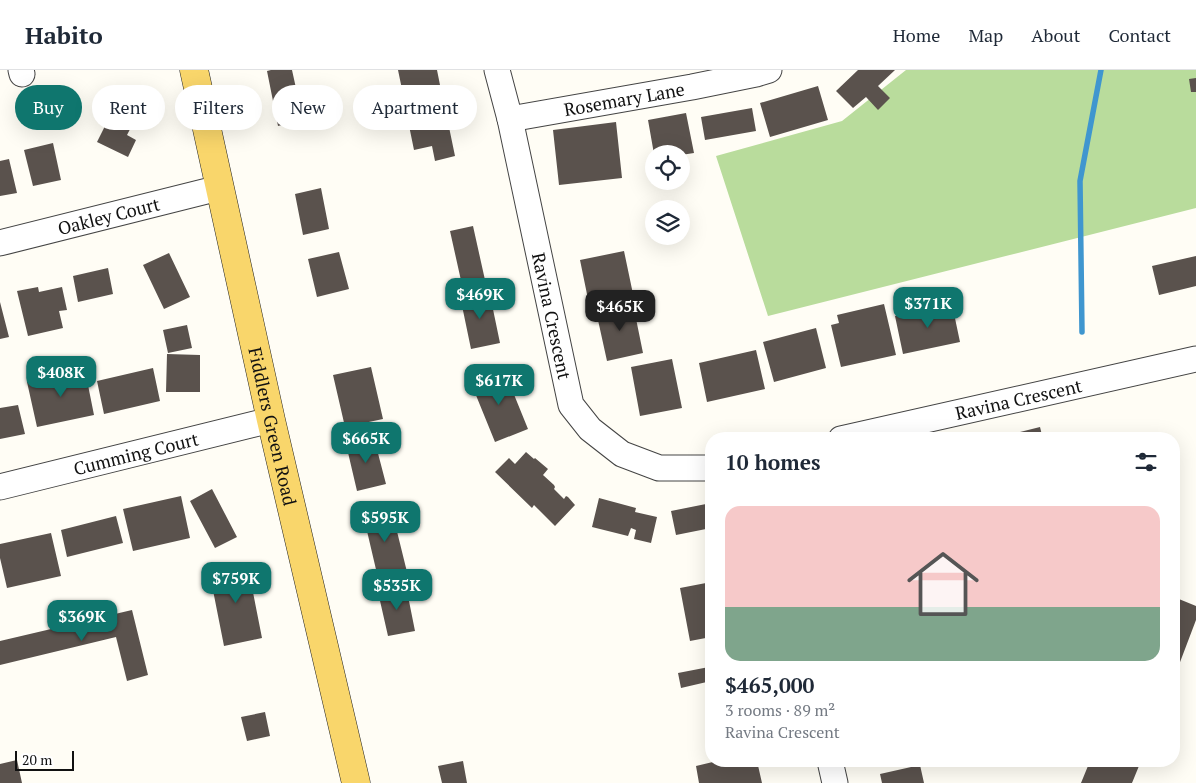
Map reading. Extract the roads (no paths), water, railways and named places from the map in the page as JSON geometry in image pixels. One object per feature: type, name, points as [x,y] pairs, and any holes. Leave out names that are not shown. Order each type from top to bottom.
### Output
[{"type":"main road","name":"Fiddlers Green Road","points":[[194,70],[271,420],[356,783]]},
{"type":"street","name":"Ravina Crescent","points":[[497,70],[510,119],[571,405],[590,429],[622,454],[659,468],[705,468]]},
{"type":"street","name":"Rosemary Lane","points":[[510,119],[738,78],[768,70]]},
{"type":"street","name":"Oakley Court","points":[[0,243],[219,188]]},
{"type":"street","name":"Ravina Crescent","points":[[872,432],[1196,359]]},
{"type":"street","name":"Cumming Court","points":[[0,487],[271,420]]},
{"type":"street","points":[[831,767],[835,783]]},
{"type":"waterway","points":[[1082,332],[1080,181],[1101,70]]}]
